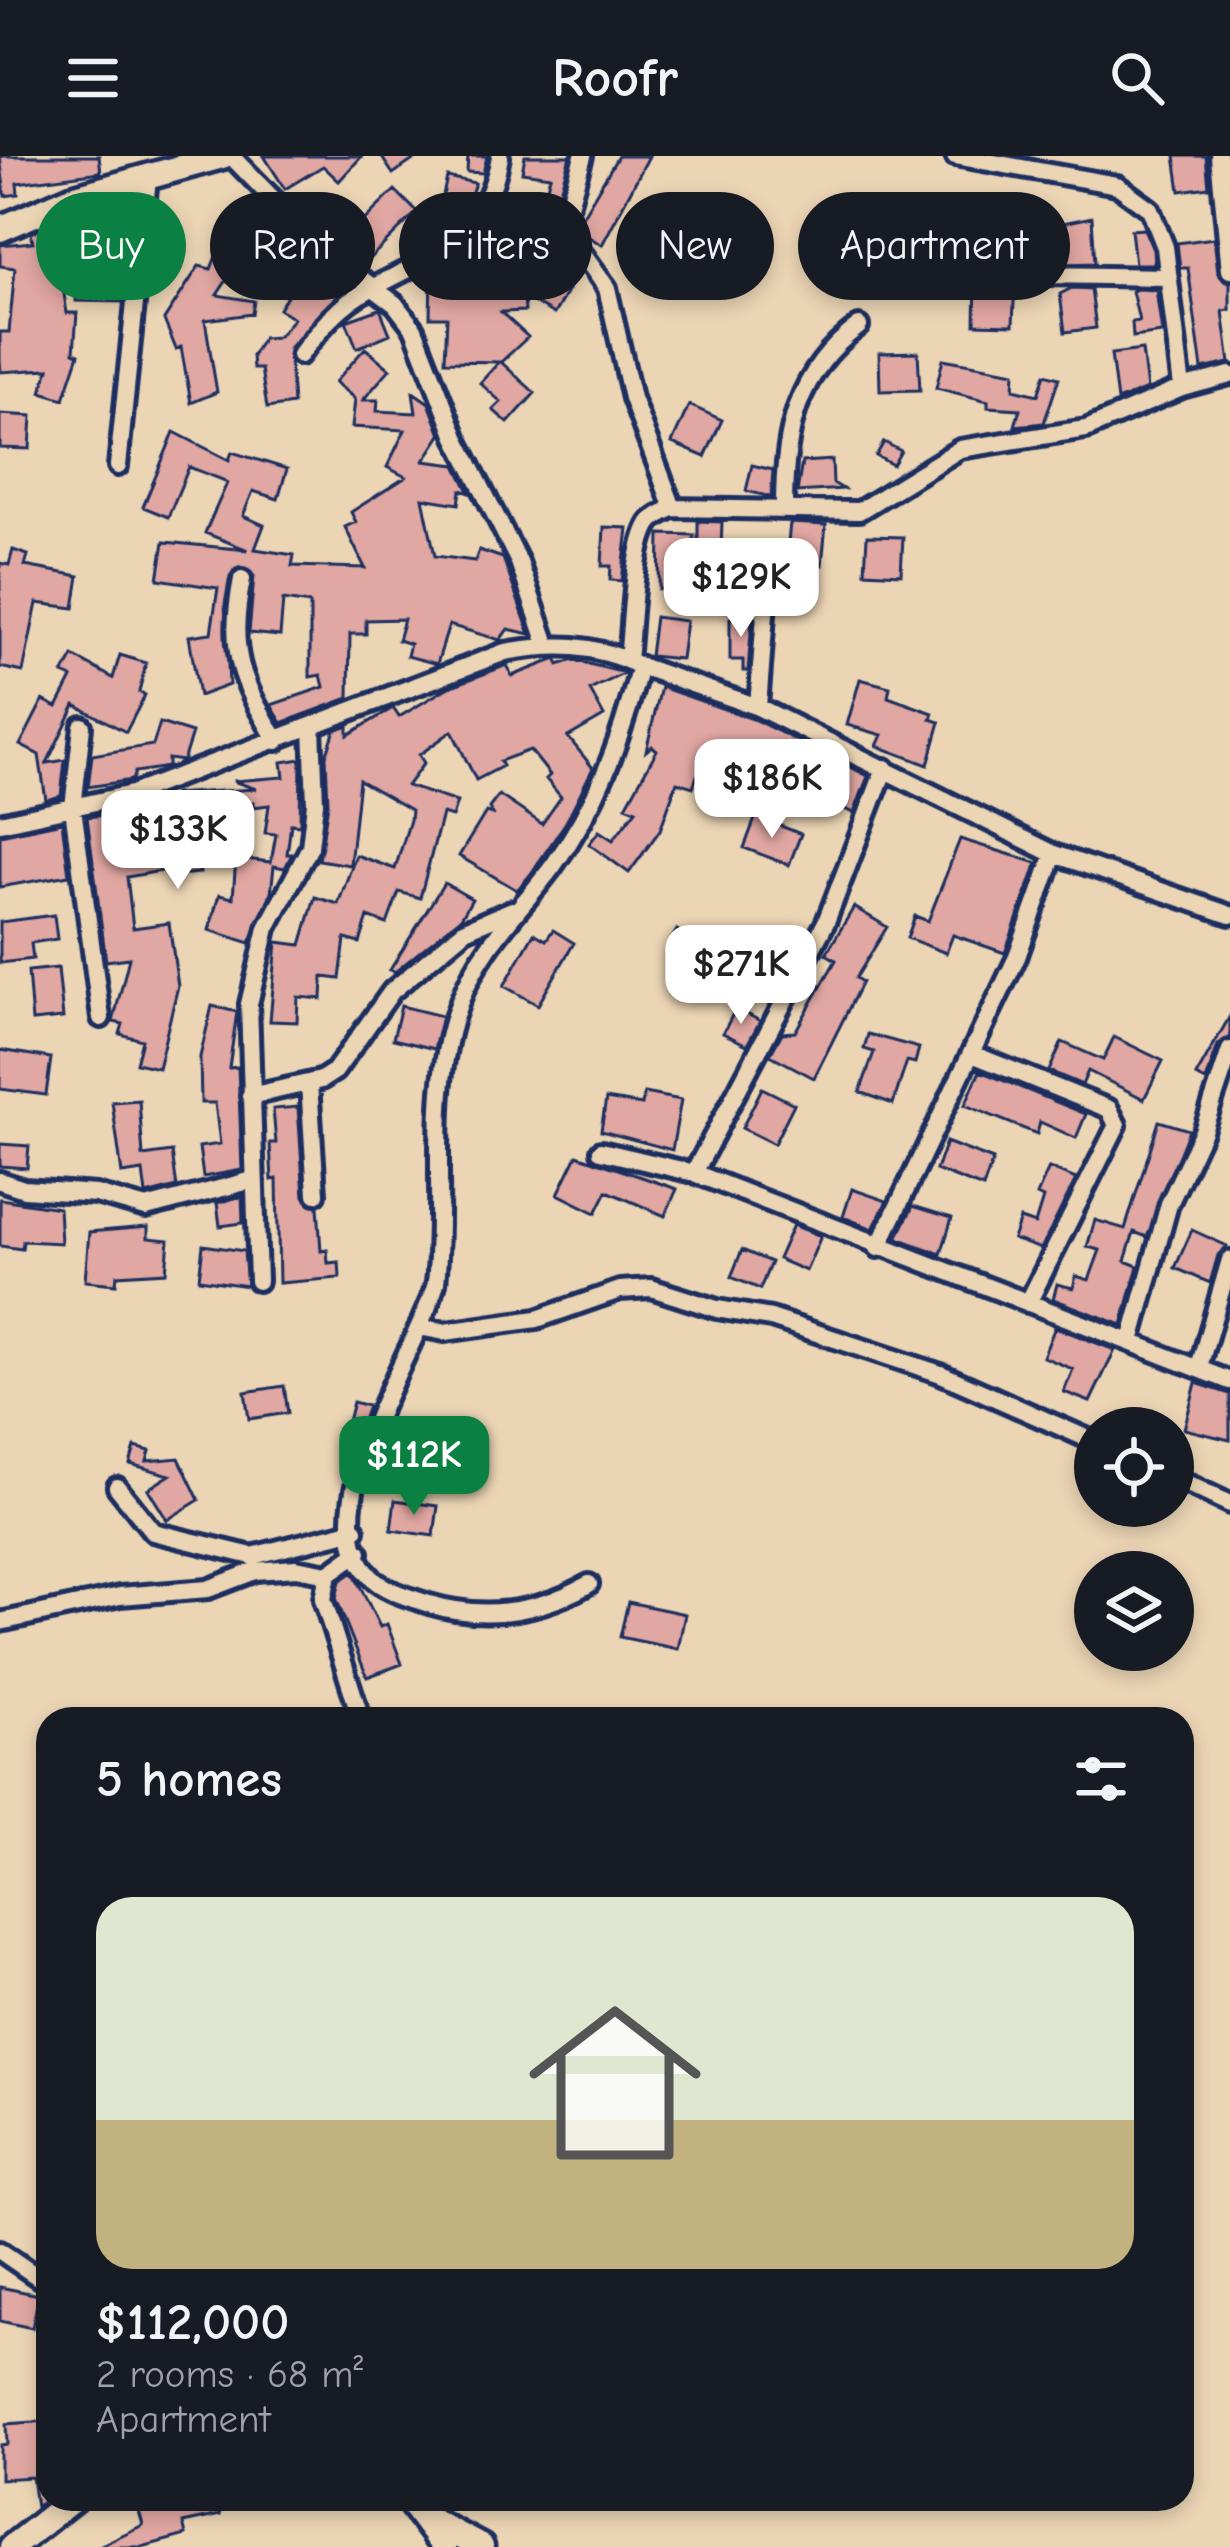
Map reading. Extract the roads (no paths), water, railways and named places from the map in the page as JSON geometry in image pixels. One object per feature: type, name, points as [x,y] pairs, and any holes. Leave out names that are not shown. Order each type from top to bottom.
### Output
[{"type":"street","points":[[0,229],[72,198],[226,156],[263,192]]},
{"type":"street","points":[[583,156],[567,232],[607,288],[632,398],[673,508]]},
{"type":"street","points":[[955,156],[1118,185],[1159,223],[1182,388]]},
{"type":"street","points":[[375,286],[428,262],[470,227],[495,187],[500,157]]},
{"type":"street","points":[[1223,170],[1230,270]]},
{"type":"street","points":[[118,466],[148,178]]},
{"type":"street","points":[[1070,275],[1168,277]]},
{"type":"street","points":[[375,291],[395,304],[414,329],[456,437],[519,562],[547,644]]},
{"type":"street","points":[[300,355],[329,317],[353,300]]},
{"type":"street","points":[[784,507],[786,436],[793,414],[821,358],[859,326]]},
{"type":"street","points":[[589,1584],[526,1611],[452,1608],[374,1581],[359,1552],[355,1530],[359,1464],[382,1399],[433,1296],[440,1251],[440,1131],[448,1042],[480,958],[512,910],[550,870],[598,794],[617,753],[634,663],[648,525],[673,508],[860,512],[960,449],[1086,428],[1182,388],[1230,375]]},
{"type":"street","points":[[758,707],[768,574]]},
{"type":"street","points":[[242,579],[235,656],[243,682],[277,741]]},
{"type":"street","points":[[0,824],[132,794],[277,741],[429,677],[547,644],[589,646],[758,707],[1054,854],[1230,915]]},
{"type":"street","points":[[82,726],[73,808],[101,1018]]},
{"type":"street","points":[[259,1281],[249,1004],[267,928],[310,847],[315,802],[312,727]]},
{"type":"street","points":[[694,1173],[826,922],[885,768]]},
{"type":"street","points":[[878,1248],[1017,957],[1054,854]]},
{"type":"street","points":[[250,1096],[309,1084],[349,1058],[379,1006],[424,962],[465,930],[512,910]]},
{"type":"street","points":[[1131,1341],[1169,1204],[1203,1131],[1230,1050]]},
{"type":"street","points":[[972,1054],[1109,1109],[1117,1125],[1028,1303]]},
{"type":"street","points":[[309,1084],[316,1193]]},
{"type":"street","points":[[601,1151],[694,1173],[1230,1381]]},
{"type":"street","points":[[0,1181],[24,1189],[96,1194],[146,1208],[253,1180]]},
{"type":"street","points":[[1198,1367],[1230,1261]]},
{"type":"street","points":[[419,1327],[445,1332],[537,1319],[620,1289],[650,1288],[717,1309],[771,1318],[941,1374],[1074,1433]]},
{"type":"street","points":[[117,1486],[153,1532],[236,1554],[268,1552],[355,1530]]},
{"type":"street","points":[[1194,1487],[1230,1504]]},
{"type":"street","points":[[357,1707],[322,1599],[328,1574],[359,1552]]},
{"type":"street","points":[[0,1622],[120,1596],[208,1589],[255,1571],[296,1568],[328,1574]]},
{"type":"street","points":[[0,2251],[36,2276]]},
{"type":"street","points":[[12,2547],[58,2511]]},
{"type":"street","points":[[419,2511],[444,2547]]},
{"type":"street","points":[[426,2518],[481,2547]]}]
